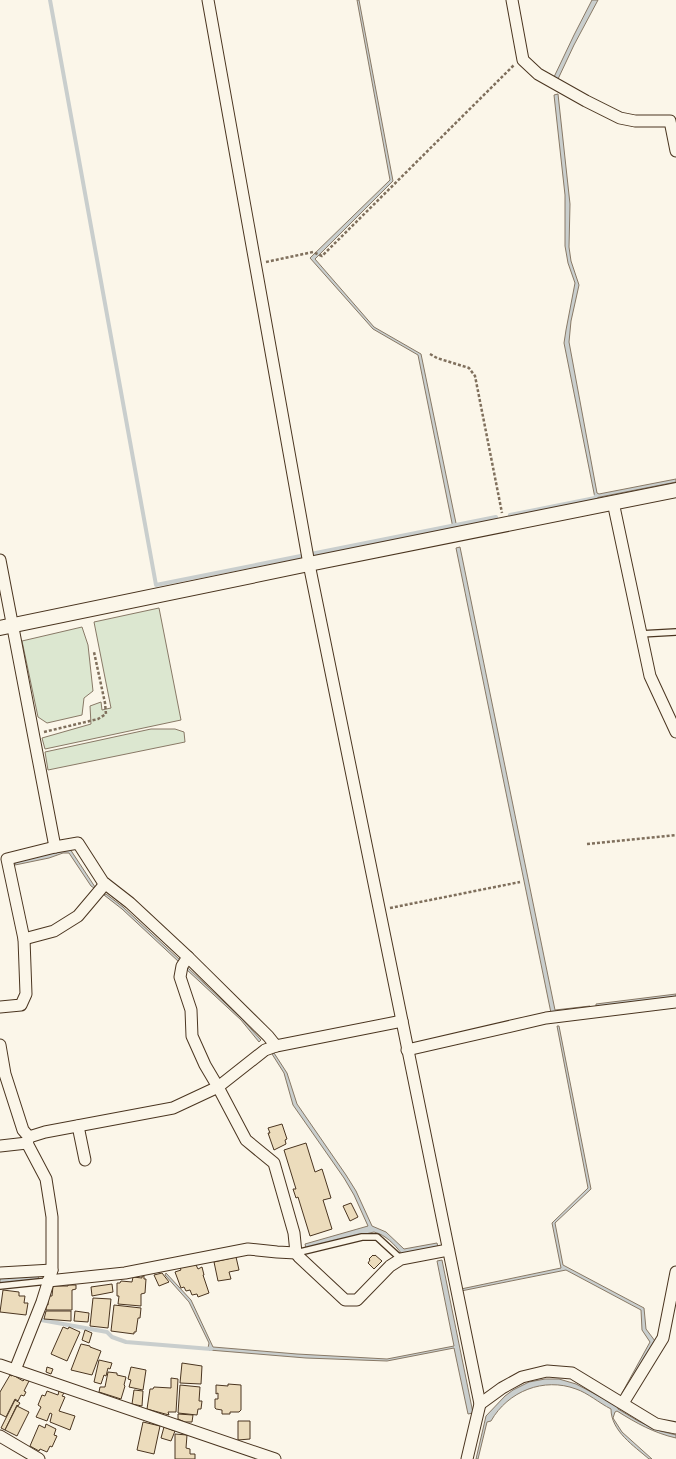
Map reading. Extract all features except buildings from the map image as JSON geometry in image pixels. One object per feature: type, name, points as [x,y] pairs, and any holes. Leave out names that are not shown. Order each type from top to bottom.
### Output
[{"type":"street","points":[[208,0],[309,564],[480,1404],[467,1459]]},
{"type":"street","points":[[512,0],[523,60],[538,74],[620,118],[634,121],[673,121],[676,151]]},
{"type":"street","points":[[6,627],[676,490]]},
{"type":"street","points":[[613,502],[650,676],[676,732]]},
{"type":"street","points":[[0,560],[6,627],[33,735],[55,847]]},
{"type":"street","points":[[0,1007],[21,1005],[26,994],[24,940],[7,859],[78,843],[106,884],[188,957],[268,1036],[276,1046]]},
{"type":"street","points":[[24,940],[54,931],[78,916],[106,884]]},
{"type":"street","points":[[188,957],[182,966],[180,977],[190,1010],[192,1036],[205,1065],[218,1086],[246,1140],[274,1163],[294,1233],[296,1253],[299,1257],[345,1300],[357,1300],[390,1266],[400,1258],[448,1250]]},
{"type":"street","points":[[407,1050],[546,1018],[676,1002]]},
{"type":"street","points":[[0,1146],[28,1140],[45,1132],[173,1108],[218,1086],[265,1050],[276,1046],[402,1021]]},
{"type":"street","points":[[0,1045],[5,1074],[23,1130],[46,1178],[52,1217],[52,1270],[42,1302],[15,1370]]},
{"type":"street","points":[[78,1126],[85,1160]]},
{"type":"street","points":[[48,1281],[125,1273],[248,1249],[296,1253]]},
{"type":"street","points":[[0,1273],[52,1270]]},
{"type":"street","points":[[623,1404],[663,1338],[676,1272]]},
{"type":"street","points":[[0,1365],[275,1459]]},
{"type":"street","points":[[480,1404],[502,1388],[522,1377],[546,1371],[572,1373],[656,1424],[676,1428]]},
{"type":"street","points":[[0,1436],[39,1459]]},
{"type":"lane","points":[[640,634],[676,632]]},
{"type":"lane","points":[[296,1253],[362,1237],[377,1237],[400,1258]]},
{"type":"lane","points":[[0,1286],[48,1281]]},
{"type":"path","points":[[255,264],[313,252],[322,256],[522,56]]},
{"type":"path","points":[[430,354],[437,358],[469,368],[475,376],[504,524]]},
{"type":"path","points":[[33,735],[98,719],[106,714],[94,652]]},
{"type":"path","points":[[587,844],[676,835]]},
{"type":"path","points":[[379,910],[520,882]]},
{"type":"green space","points":[[159,608],[181,720],[45,749],[42,738],[91,724],[90,706],[101,702],[102,710],[111,708],[94,622]]},
{"type":"green space","points":[[82,627],[88,645],[93,691],[84,698],[82,715],[47,723],[38,717],[22,641]]},
{"type":"green space","points":[[151,729],[175,729],[184,732],[185,742],[48,770],[45,752]]},
{"type":"shaded area","points":[[357,0],[359,0],[393,181],[315,259],[374,327],[421,354],[457,528],[453,528],[418,355],[373,329],[310,258],[390,180]]},
{"type":"shaded area","points":[[592,0],[598,0],[558,79],[554,77]]},
{"type":"shaded area","points":[[558,94],[570,204],[569,247],[571,261],[579,285],[571,321],[569,342],[597,493],[599,494],[676,479],[676,482],[595,498],[564,343],[575,283],[568,263],[565,246],[565,195],[554,95]]},
{"type":"shaded area","points":[[460,547],[555,1010],[590,1006],[591,1009],[551,1013],[456,548]]},
{"type":"shaded area","points":[[70,849],[95,887],[94,888],[91,886],[69,853],[63,853],[49,858],[15,865],[15,862]]},
{"type":"shaded area","points":[[106,894],[123,907],[180,960],[179,962],[122,909],[104,895]]},
{"type":"shaded area","points":[[187,967],[242,1019],[261,1040],[259,1042],[241,1020],[186,969]]},
{"type":"shaded area","points":[[676,994],[676,998],[596,1008],[596,1004]]},
{"type":"shaded area","points":[[557,1026],[559,1026],[591,1189],[555,1223],[563,1265],[644,1308],[646,1329],[655,1341],[624,1395],[622,1393],[650,1342],[642,1330],[641,1310],[566,1270],[461,1291],[461,1289],[561,1268],[552,1223],[588,1188]]},
{"type":"shaded area","points":[[274,1053],[287,1073],[297,1104],[356,1191],[372,1226],[386,1232],[404,1249],[437,1243],[438,1247],[402,1254],[393,1243],[374,1232],[306,1248],[305,1244],[368,1226],[354,1195],[344,1178],[293,1105],[284,1073],[272,1054]]},
{"type":"shaded area","points":[[442,1260],[473,1413],[468,1414],[454,1348],[387,1361],[306,1358],[209,1350],[209,1343],[189,1302],[165,1275],[166,1273],[191,1300],[213,1347],[297,1354],[387,1359],[454,1346],[437,1261]]},
{"type":"shaded area","points":[[39,1275],[38,1279],[0,1283],[0,1278]]},
{"type":"shaded area","points":[[545,1379],[559,1379],[576,1384],[614,1404],[618,1407],[618,1409],[638,1421],[660,1431],[676,1435],[676,1438],[653,1430],[617,1411],[615,1412],[613,1418],[622,1432],[652,1459],[649,1459],[630,1443],[619,1431],[612,1417],[611,1409],[576,1389],[552,1385],[540,1386],[528,1389],[517,1395],[498,1411],[491,1421],[487,1422],[478,1459],[476,1459],[486,1416],[505,1396],[513,1390],[529,1382]]},
{"type":"waterway","points":[[50,0],[156,585],[496,517]]},
{"type":"waterway","points":[[510,515],[595,498],[596,496]]},
{"type":"waterway","points":[[41,1320],[107,1332],[112,1337],[126,1342],[211,1349]]}]
